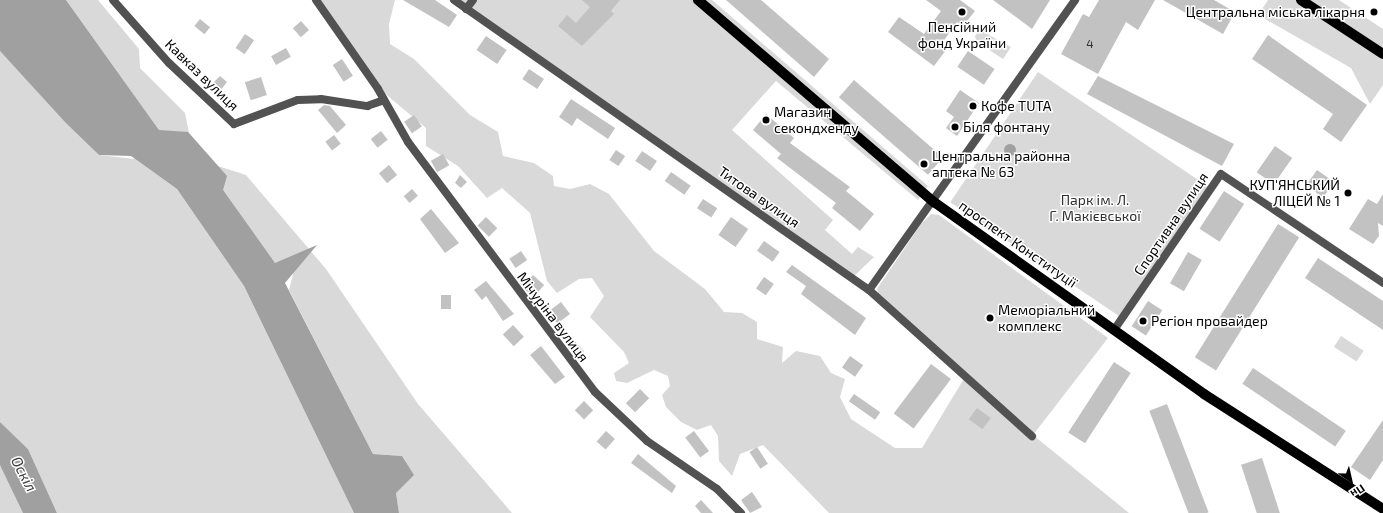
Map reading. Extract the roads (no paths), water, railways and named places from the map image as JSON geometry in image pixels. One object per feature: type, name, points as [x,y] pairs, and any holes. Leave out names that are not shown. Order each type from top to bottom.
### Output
[{"type":"main road","name":"проспект Конституції","points":[[698,0],[934,202],[1204,394],[1383,509]]},
{"type":"main road","points":[[1301,0],[1383,54]]},
{"type":"street","name":"Кавказ вулиця","points":[[113,0],[169,63],[234,124],[298,100],[321,99],[367,106],[384,100]]},
{"type":"street","points":[[316,0],[384,100]]},
{"type":"street","name":"Титова вулиця","points":[[454,0],[869,290],[1032,436]]},
{"type":"street","points":[[466,9],[473,0]]},
{"type":"street","points":[[869,290],[934,202],[1075,0]]},
{"type":"street","name":"Мічуріна вулиця","points":[[384,100],[408,142],[595,392],[647,441],[717,489],[742,513]]},
{"type":"street","name":"Спортивна вулиця","points":[[1114,330],[1221,174],[1383,283]]},
{"type":"water","points":[[0,0],[66,0],[159,130],[188,132],[227,176],[223,190],[275,263],[317,245],[285,283],[373,454],[402,456],[414,475],[396,493],[399,513],[354,513],[244,286],[177,189],[131,156],[99,155],[65,122],[0,51]]},
{"type":"water","points":[[1008,144],[1012,144],[1016,150],[1012,156],[1008,156],[1004,152],[1004,148]]},
{"type":"water","name":"Оскіл","points":[[0,422],[28,449],[57,513],[23,513],[0,465]]},
{"type":"place","name":"Пенсійний фонд України","points":[[962,12]]},
{"type":"place","name":"Центральна міська лікарня","points":[[1374,12]]},
{"type":"place","name":"Кофе TUTA","points":[[973,106]]},
{"type":"place","name":"Магазин секондхенду","points":[[766,120]]},
{"type":"place","name":"Біля фонтану","points":[[955,127]]},
{"type":"place","name":"Центральна районна аптека № 63","points":[[924,164]]},
{"type":"place","name":"КУП'ЯНСЬКИЙ ЛІЦЕЙ № 1","points":[[1348,193]]},
{"type":"place","name":"Меморіальний комплекс","points":[[990,318]]},
{"type":"place","name":"Регіон провайдер","points":[[1143,321]]},
{"type":"park label","name":"Парк ім. Л. Г. Макієвської","points":[[1095,208]]}]
